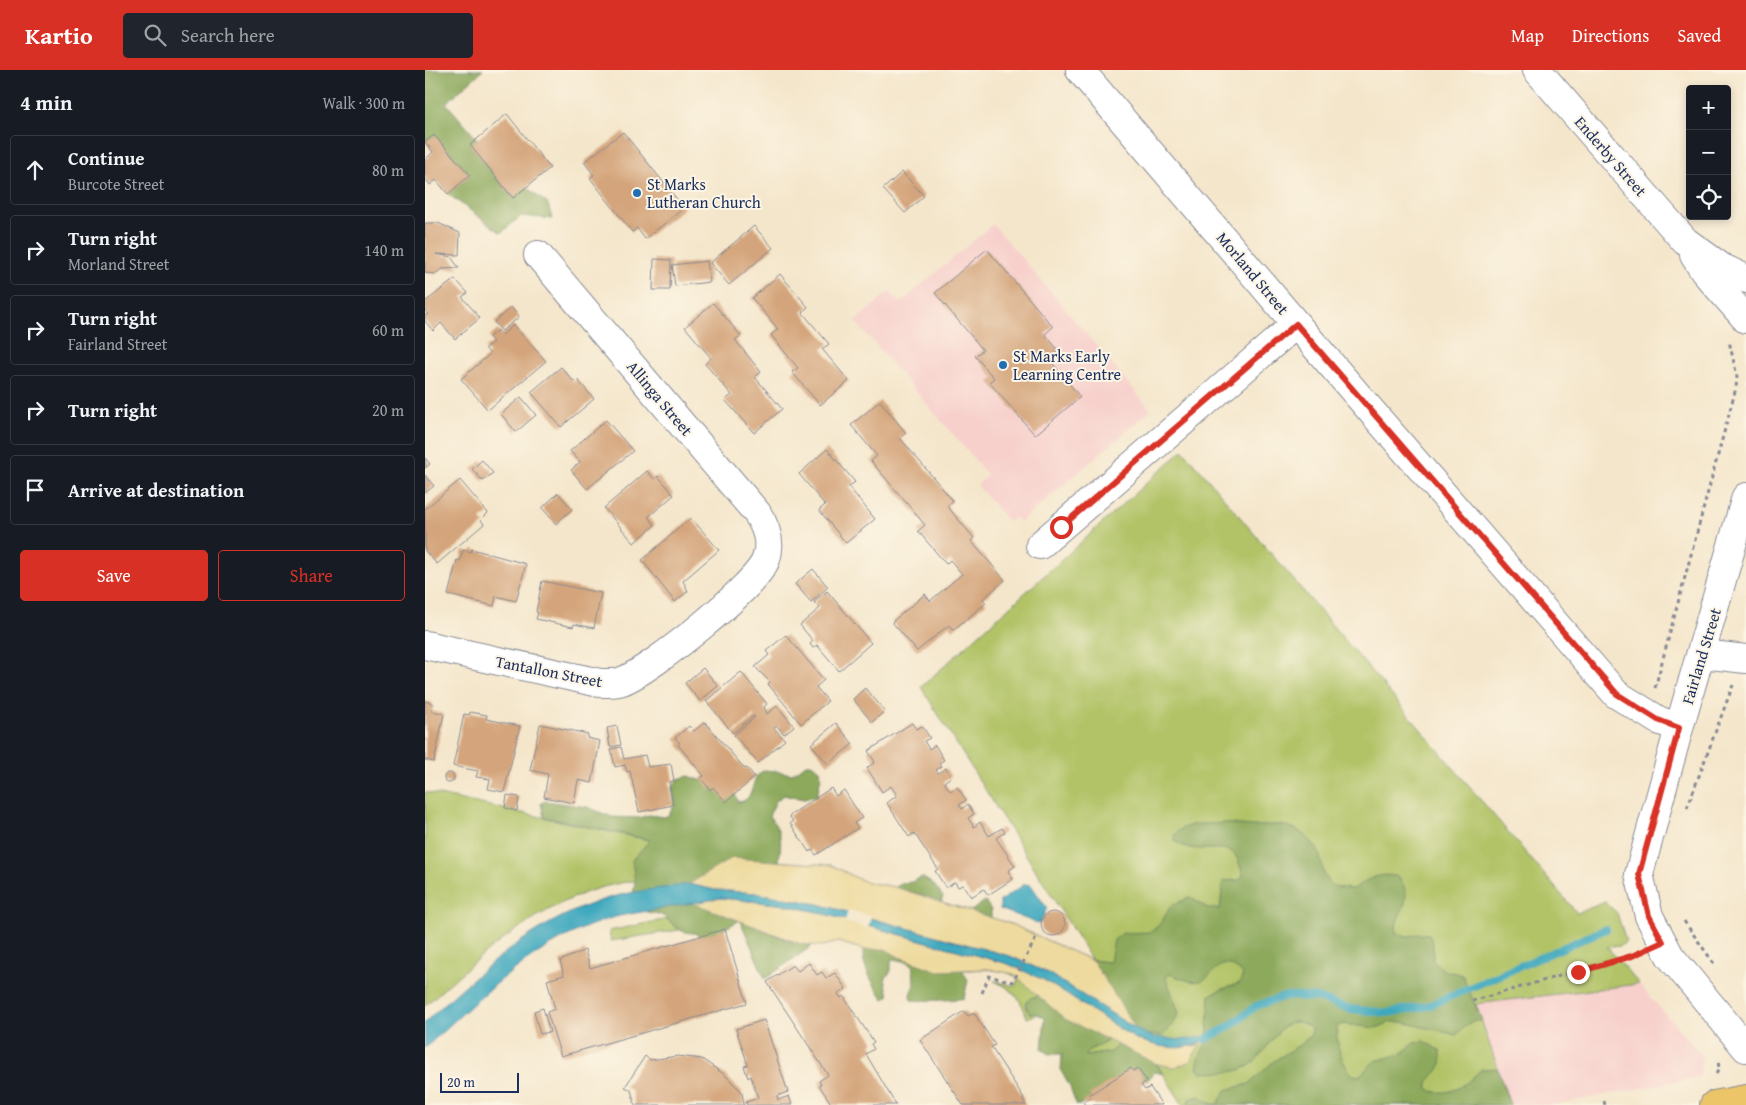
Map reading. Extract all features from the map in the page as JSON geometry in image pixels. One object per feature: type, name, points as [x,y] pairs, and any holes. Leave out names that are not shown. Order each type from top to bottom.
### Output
[{"type":"main road","points":[[1714,1105],[1746,1099]]},
{"type":"street","name":"Morland Street","points":[[1080,70],[1296,324],[1617,694],[1658,720],[1679,728]]},
{"type":"street","name":"Enderby Street","points":[[1537,70],[1685,241],[1703,272],[1746,318]]},
{"type":"street","name":"Enderby Street","points":[[1685,241],[1721,267],[1746,279]]},
{"type":"street","name":"Allinga Street","points":[[538,255],[757,513],[768,535],[768,548]]},
{"type":"street","points":[[1041,545],[1296,324]]},
{"type":"street","name":"Fairland Street","points":[[1746,497],[1639,874],[1649,916],[1670,956],[1746,1048]]},
{"type":"street","name":"Tantallon Street","points":[[425,645],[600,683],[612,684],[624,681],[671,652],[754,578],[766,560],[768,548]]},
{"type":"street","points":[[1702,654],[1744,658]]},
{"type":"path","points":[[1686,811],[1744,658]]},
{"type":"path","points":[[1683,919],[1716,966]]},
{"type":"path","points":[[982,993],[989,976],[1013,982],[1037,936]]},
{"type":"path","points":[[1472,1001],[1632,956],[1663,942]]},
{"type":"shaded area","name":"St Marks Early Learning Centre","points":[[993,224],[1151,410],[1020,522],[1015,517],[1009,522],[977,485],[988,475],[855,321],[890,291],[900,303]]},
{"type":"shaded area","points":[[1639,984],[1702,1056],[1700,1077],[1553,1105],[1510,1105],[1476,1004]]},
{"type":"green space","points":[[425,70],[483,70],[446,103],[477,139],[470,145],[512,197],[526,187],[548,204],[552,219],[521,216],[501,233],[448,194],[470,175],[434,135],[425,142]]},
{"type":"green space","points":[[1183,450],[1577,913],[1605,902],[1617,913],[1626,942],[1620,946],[1607,947],[1639,984],[1476,1004],[1510,1105],[1183,1105],[1146,1047],[1123,1039],[1111,1052],[1086,1056],[1085,1054],[1089,1050],[1106,1042],[1109,1034],[1078,996],[1080,994],[1048,974],[1044,980],[1073,999],[1067,999],[1053,990],[1031,998],[1026,1003],[1029,1013],[1038,1014],[1027,1018],[1022,1005],[1015,995],[1006,987],[994,981],[1015,986],[1018,979],[1006,972],[999,970],[962,970],[957,963],[941,959],[928,948],[923,948],[916,956],[901,946],[893,949],[875,948],[870,937],[868,937],[865,950],[865,937],[880,886],[898,888],[904,913],[917,924],[938,924],[963,936],[985,931],[1002,938],[1004,956],[993,960],[1027,971],[1030,964],[1015,958],[1018,956],[1036,955],[1048,958],[1062,972],[1088,988],[1090,995],[1088,1003],[1098,1013],[1118,1026],[1138,1034],[921,687]]},
{"type":"green space","points":[[806,764],[811,764],[820,770],[821,777],[817,796],[804,799],[783,795],[776,801],[769,816],[779,832],[781,847],[779,860],[784,869],[740,920],[724,929],[718,939],[702,939],[695,933],[680,930],[661,915],[646,912],[633,894],[635,881],[632,860],[650,840],[544,817],[541,803],[546,801],[587,807],[612,817],[639,818],[649,815],[664,817],[669,815],[675,804],[672,788],[678,779],[689,776],[734,792],[738,802],[744,801],[751,793],[759,773],[774,771],[792,774]]},
{"type":"green space","points":[[425,792],[732,858],[685,873],[596,889],[548,910],[526,923],[484,954],[425,1006]]},
{"type":"green space","points":[[1225,823],[1250,826],[1279,825],[1298,831],[1315,846],[1327,880],[1336,887],[1354,889],[1375,877],[1387,875],[1399,877],[1406,894],[1404,907],[1396,925],[1396,933],[1406,937],[1417,934],[1429,934],[1433,944],[1433,961],[1446,972],[1457,973],[1463,976],[1482,1021],[1472,1021],[1456,1035],[1402,1022],[1391,1022],[1376,1028],[1342,1024],[1337,1027],[1340,1053],[1345,1065],[1353,1075],[1359,1076],[1375,1061],[1401,1054],[1414,1043],[1424,1041],[1440,1051],[1441,1060],[1441,1066],[1428,1084],[1428,1090],[1437,1092],[1451,1091],[1464,1085],[1481,1069],[1497,1068],[1510,1105],[1188,1105],[1189,1099],[1199,1096],[1212,1104],[1218,1104],[1226,1090],[1249,1084],[1274,1061],[1304,1042],[1311,1034],[1312,1029],[1301,1023],[1292,1022],[1277,1034],[1255,1061],[1247,1067],[1230,1072],[1201,1073],[1197,1069],[1199,1058],[1207,1040],[1210,995],[1240,983],[1243,974],[1235,967],[1223,965],[1206,978],[1197,982],[1169,974],[1166,978],[1179,1013],[1173,1025],[1162,1036],[1137,1034],[1088,988],[904,913],[897,886],[922,877],[934,885],[943,897],[941,902],[971,911],[985,901],[991,910],[991,918],[1066,951],[1110,962],[1114,940],[1123,933],[1151,932],[1160,924],[1171,906],[1190,897],[1209,909],[1220,909],[1223,881],[1239,880],[1243,876],[1236,856],[1222,849],[1199,849],[1182,846],[1175,841],[1174,835],[1179,830],[1191,825]]},
{"type":"green space","points":[[667,919],[679,930],[611,941],[609,931]]},
{"type":"green space","points":[[740,920],[790,941],[812,946],[765,979]]},
{"type":"green space","points":[[868,937],[885,949],[960,967],[968,980],[964,998],[911,1000],[910,995],[914,984],[913,966],[907,962],[893,959],[891,960],[891,971],[885,979],[889,996],[884,999],[873,983],[863,958]]},
{"type":"green space","points":[[1053,990],[1087,1003],[1092,1013],[1109,1034],[1106,1042],[1089,1050],[1085,1054],[1086,1056],[1111,1052],[1123,1038],[1146,1047],[1163,1074],[1155,1072],[1147,1081],[1137,1068],[1090,1095],[1091,1097],[1080,1105],[1076,1105],[1070,1087],[1061,1071],[1062,1054],[1049,1054],[1042,1049],[1045,1018],[1038,1014],[1029,1013],[1025,1003],[1031,998]]},
{"type":"sand","points":[[732,858],[831,865],[864,881],[898,888],[1011,924],[1093,961],[1136,1029],[1048,973],[1010,956],[818,904],[756,893],[715,890],[689,884]]},
{"type":"sand","points":[[721,898],[786,905],[817,912],[1008,964],[1044,980],[1134,1038],[1167,1046],[1200,1045],[1190,1061],[1182,1065],[1174,1067],[1157,1064],[1065,1019],[1013,974],[988,969],[938,971],[899,957],[885,949],[865,950],[838,942],[823,946],[801,944],[693,903]]},
{"type":"water","points":[[689,884],[715,890],[756,893],[818,904],[1010,956],[1048,973],[1136,1029],[1152,1037],[1182,1040],[1215,1035],[1195,1045],[1176,1048],[1145,1042],[1134,1038],[1044,980],[1008,964],[817,912],[786,905],[721,898],[619,916],[590,925],[564,938],[538,953],[491,988],[425,1048],[425,1022],[485,969],[527,937],[574,911],[599,901],[632,893]]},
{"type":"water","points":[[1025,884],[1031,885],[1047,908],[1039,924],[1000,909],[1000,901]]},
{"type":"pier","points":[[848,910],[871,916],[868,928],[845,922]]},
{"type":"building","points":[[507,114],[550,168],[513,198],[470,145]]},
{"type":"building","name":"St Marks Lutheran Church","points":[[623,132],[684,208],[645,239],[637,228],[632,232],[590,178],[594,175],[584,162]]},
{"type":"building","points":[[434,135],[470,175],[448,194],[436,180],[430,185],[425,178],[425,160],[433,152],[425,142]]},
{"type":"building","points":[[902,172],[924,196],[905,213],[883,189]]},
{"type":"building","points":[[425,223],[438,223],[460,233],[459,255],[436,254],[451,257],[459,268],[442,269],[435,274],[425,273]]},
{"type":"building","points":[[754,226],[773,248],[729,285],[710,263]]},
{"type":"building","points":[[987,249],[1053,327],[1045,334],[1059,351],[1049,359],[1080,397],[1035,435],[989,382],[994,378],[975,356],[983,350],[935,293]]},
{"type":"building","points":[[654,259],[671,260],[670,290],[653,290]]},
{"type":"building","points":[[707,261],[710,282],[675,286],[672,265]]},
{"type":"building","points":[[780,274],[808,307],[802,312],[829,344],[822,349],[849,381],[820,405],[792,372],[798,368],[771,335],[778,329],[752,298]]},
{"type":"building","points":[[455,279],[468,293],[462,297],[480,318],[455,339],[441,323],[433,331],[425,321],[425,316],[428,314],[425,310],[425,302]]},
{"type":"building","points":[[713,303],[741,336],[735,340],[761,372],[755,377],[782,409],[754,433],[725,400],[732,395],[705,364],[711,358],[685,327]]},
{"type":"building","points":[[511,307],[519,317],[502,331],[494,322]]},
{"type":"building","points":[[513,325],[546,361],[488,410],[461,379],[490,354],[485,348],[493,342],[489,337],[498,330],[502,335]]},
{"type":"building","points":[[561,367],[574,382],[577,379],[594,399],[561,427],[531,392]]},
{"type":"building","points":[[521,397],[536,415],[516,432],[501,414]]},
{"type":"building","points":[[880,401],[906,433],[900,438],[953,501],[947,506],[974,538],[971,541],[1005,580],[983,599],[986,603],[953,630],[949,625],[917,651],[892,622],[925,594],[930,601],[962,574],[950,560],[946,564],[918,531],[925,525],[871,461],[877,456],[851,425]]},
{"type":"building","points":[[606,420],[633,451],[587,489],[571,470],[580,462],[570,451]]},
{"type":"building","points":[[827,449],[855,482],[849,487],[875,519],[846,543],[819,510],[825,505],[799,474]]},
{"type":"building","points":[[425,458],[430,464],[425,468]]},
{"type":"building","points":[[482,460],[493,473],[483,481],[472,469]]},
{"type":"building","points":[[647,471],[654,479],[658,476],[674,495],[648,517],[655,525],[634,543],[604,508]]},
{"type":"building","points":[[425,475],[434,486],[425,493]]},
{"type":"building","points":[[460,480],[488,513],[481,520],[484,524],[437,564],[425,551],[425,509]]},
{"type":"building","points":[[558,493],[572,509],[556,524],[542,508]]},
{"type":"building","points":[[691,518],[719,550],[683,581],[688,591],[675,602],[642,560]]},
{"type":"building","points":[[472,549],[526,564],[516,601],[496,596],[494,606],[448,595],[457,560],[460,561],[463,550],[471,552]]},
{"type":"building","points":[[813,569],[828,587],[811,602],[795,584]]},
{"type":"building","points":[[542,581],[601,593],[594,628],[574,624],[573,627],[536,619]]},
{"type":"building","points":[[827,591],[871,643],[839,671],[817,645],[813,648],[810,644],[813,641],[800,625],[820,608],[814,602]]},
{"type":"building","points":[[786,635],[824,680],[816,687],[828,701],[801,724],[768,684],[770,682],[755,667],[769,655],[766,651]]},
{"type":"building","points":[[703,668],[718,686],[700,701],[685,683]]},
{"type":"building","points":[[741,672],[767,704],[764,707],[767,714],[777,706],[794,726],[784,734],[777,726],[774,728],[785,740],[758,763],[734,735],[755,717],[753,716],[733,733],[706,701]]},
{"type":"building","points":[[865,688],[885,711],[872,722],[853,699]]},
{"type":"building","points":[[425,701],[433,703],[432,711],[444,714],[434,762],[425,760]]},
{"type":"building","points":[[470,712],[487,715],[486,719],[520,726],[504,792],[488,789],[490,779],[476,777],[478,771],[453,766],[464,714],[469,715]]},
{"type":"building","points":[[705,722],[745,769],[747,768],[755,777],[726,802],[713,787],[710,790],[701,778],[704,776],[678,745],[680,743],[675,738],[689,726],[694,731]]},
{"type":"building","points":[[836,723],[853,744],[828,764],[811,744]]},
{"type":"building","points":[[912,723],[916,729],[922,726],[930,738],[924,741],[929,749],[935,745],[944,760],[939,763],[941,766],[936,770],[938,773],[946,768],[951,777],[944,782],[950,791],[957,787],[966,800],[959,805],[962,809],[968,804],[974,814],[968,818],[974,827],[980,822],[989,836],[1002,828],[1005,832],[996,838],[1015,866],[1008,871],[1013,879],[988,895],[984,889],[971,897],[963,885],[958,887],[955,882],[946,888],[935,871],[938,869],[914,833],[909,837],[887,803],[897,795],[891,786],[882,792],[867,768],[875,762],[868,751]]},
{"type":"building","points":[[540,724],[588,734],[587,738],[600,741],[592,783],[578,780],[574,803],[544,797],[548,774],[530,770]]},
{"type":"building","points":[[617,726],[621,745],[610,747],[607,728]]},
{"type":"building","points":[[621,747],[624,759],[645,755],[648,767],[671,764],[674,781],[669,782],[673,805],[639,812],[630,771],[627,772],[625,765],[615,767],[611,749]]},
{"type":"building","points":[[447,773],[451,773],[454,778],[453,782],[447,783],[444,780],[444,776]]},
{"type":"building","points":[[831,788],[836,796],[844,790],[862,818],[854,823],[858,828],[816,855],[812,850],[809,852],[790,823],[793,821],[789,816]]},
{"type":"building","points":[[507,795],[519,797],[517,811],[505,808]]},
{"type":"building","points":[[1053,912],[1058,913],[1064,919],[1064,929],[1058,935],[1053,936],[1048,935],[1042,929],[1041,924],[1042,919],[1048,913]]},
{"type":"building","points":[[725,929],[747,1003],[561,1056],[547,1012],[555,1009],[547,980],[564,975],[560,961],[585,950],[590,968]]},
{"type":"building","points":[[809,963],[817,975],[822,972],[826,978],[835,973],[846,989],[838,994],[841,998],[843,996],[874,1042],[871,1044],[874,1049],[866,1054],[896,1105],[832,1105],[819,1085],[821,1084],[819,1081],[828,1075],[767,982],[793,965],[798,971]]},
{"type":"building","points":[[543,1008],[550,1032],[540,1034],[534,1011]]},
{"type":"building","points":[[964,1011],[968,1016],[974,1013],[995,1045],[991,1047],[1024,1098],[1023,1100],[1026,1105],[963,1105],[920,1040]]},
{"type":"building","points":[[764,1020],[788,1092],[777,1096],[778,1100],[789,1096],[792,1105],[747,1105],[746,1102],[758,1098],[751,1076],[748,1078],[744,1066],[748,1065],[736,1029]]},
{"type":"building","points":[[645,1056],[650,1060],[678,1056],[702,1059],[725,1075],[742,1092],[744,1105],[635,1105],[631,1090],[625,1087]]},
{"type":"building","points":[[1131,1068],[1133,1071],[1137,1068],[1147,1081],[1141,1085],[1145,1090],[1150,1087],[1162,1105],[1085,1105],[1083,1102],[1091,1097],[1089,1095]]},
{"type":"waterway","points":[[1206,1039],[1230,1026],[1256,1006],[1286,996],[1317,998],[1350,1009],[1387,1013],[1428,1006],[1606,929]]},
{"type":"place","name":"St Marks Lutheran Church","points":[[637,193]]},
{"type":"place","name":"St Marks Early Learning Centre","points":[[1003,365]]},
{"type":"route","points":[[1061,527],[1296,324],[1617,694],[1658,720],[1679,728],[1639,874],[1649,916],[1663,942],[1632,956],[1578,972]]}]
